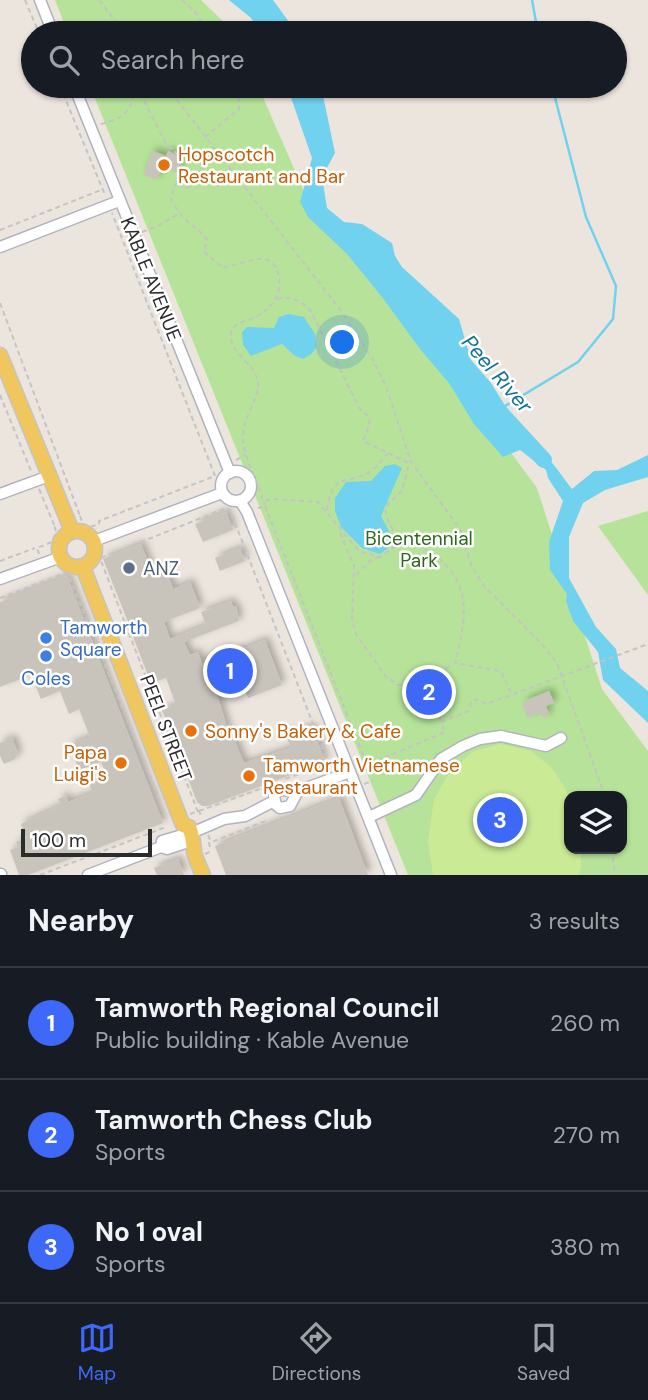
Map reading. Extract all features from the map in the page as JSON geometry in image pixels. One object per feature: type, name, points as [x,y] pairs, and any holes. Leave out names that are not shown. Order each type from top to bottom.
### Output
[{"type":"main road","points":[[0,355],[42,478],[73,524],[102,539],[88,564],[83,567],[70,565],[61,557],[61,539],[73,524]]},
{"type":"main road","name":"PEEL STREET","points":[[83,567],[203,875]]},
{"type":"street","points":[[40,0],[48,21]]},
{"type":"street","name":"KABLE AVENUE","points":[[79,98],[114,202],[133,235],[230,472]]},
{"type":"street","points":[[0,247],[114,202]]},
{"type":"street","points":[[230,472],[244,473],[251,481],[251,492],[240,501],[230,500],[222,493],[221,483],[230,472]]},
{"type":"street","points":[[0,494],[42,478]]},
{"type":"street","points":[[102,539],[222,493]]},
{"type":"street","points":[[240,501],[247,512],[391,875]]},
{"type":"street","points":[[0,579],[61,557]]},
{"type":"street","points":[[369,817],[416,795],[442,759],[463,746],[481,739],[501,736],[546,746],[561,737]]},
{"type":"street","points":[[298,791],[290,806],[280,808],[274,801],[279,790],[298,791],[349,772]]},
{"type":"street","points":[[88,875],[116,870],[161,847],[162,841],[224,819],[254,812],[274,801]]},
{"type":"path","points":[[25,0],[33,21]]},
{"type":"path","points":[[99,0],[116,21]]},
{"type":"path","points":[[182,0],[201,21]]},
{"type":"path","points":[[0,303],[83,524],[90,527],[99,524],[215,476],[114,202],[102,189],[65,98]]},
{"type":"path","points":[[90,128],[117,120],[128,111],[134,98]]},
{"type":"path","points":[[142,98],[167,145],[181,157],[183,167],[178,184],[172,191],[171,200],[185,221],[208,240],[204,252],[223,268],[267,257],[272,261],[279,282],[275,300]]},
{"type":"path","points":[[175,98],[342,312],[372,359],[386,386],[410,463],[460,529],[472,567],[484,586],[540,642],[557,663],[603,791]]},
{"type":"path","points":[[205,137],[239,109],[238,98]]},
{"type":"path","points":[[178,184],[188,188],[208,160],[218,153]]},
{"type":"path","points":[[202,171],[220,188]]},
{"type":"path","points":[[0,229],[102,189]]},
{"type":"path","points":[[133,235],[158,226],[180,213]]},
{"type":"path","points":[[410,463],[363,441],[370,422],[368,415],[360,409],[310,310],[302,302],[282,298],[275,300],[255,318],[238,323],[232,328],[230,337],[233,345],[250,365],[257,378],[258,387],[242,439],[263,501],[367,765],[445,732],[433,701],[428,702],[422,696],[427,687],[424,682]]},
{"type":"path","points":[[0,395],[42,478],[56,526],[52,542],[0,561]]},
{"type":"path","points":[[327,511],[335,484],[371,471],[388,453]]},
{"type":"path","points":[[402,546],[392,530],[385,509],[402,491],[410,463]]},
{"type":"path","points":[[205,480],[208,485]]},
{"type":"path","points":[[263,501],[272,499],[318,502],[327,511],[351,556],[355,576],[352,620],[356,634],[386,677],[399,685],[424,682],[455,663],[501,671],[512,695]]},
{"type":"path","points":[[216,506],[218,511]]},
{"type":"path","points":[[255,509],[265,506]]},
{"type":"path","points":[[185,834],[198,811],[326,765],[327,760],[233,517],[226,508],[101,558],[101,561],[198,811],[204,824]]},
{"type":"path","points":[[233,517],[238,515]]},
{"type":"path","points":[[73,524],[80,516]]},
{"type":"path","points":[[99,524],[102,539],[111,554]]},
{"type":"path","points":[[338,529],[359,551],[380,557]]},
{"type":"path","points":[[355,576],[370,561],[398,546],[428,551],[441,558],[459,583],[464,612],[455,663]]},
{"type":"path","points":[[37,548],[40,555]]},
{"type":"path","points":[[0,598],[68,574],[164,810]]},
{"type":"path","points":[[441,722],[470,711],[471,702],[476,699],[487,704],[648,644]]},
{"type":"path","points":[[327,760],[336,757]]},
{"type":"path","points":[[40,875],[166,827],[211,849],[209,842],[268,820]]},
{"type":"path","points":[[166,827],[185,834]]},
{"type":"path","points":[[613,854],[615,875]]},
{"type":"green space","points":[[55,0],[201,0],[223,21],[63,21]]},
{"type":"green space","name":"Bicentennial Park","points":[[95,98],[263,98],[313,212],[361,249],[537,488],[602,689],[648,751],[648,875],[408,875]]},
{"type":"green space","points":[[648,511],[648,595],[598,526]]},
{"type":"green space","points":[[500,744],[531,751],[551,767],[566,791],[564,854],[581,854],[579,875],[433,875],[428,841],[434,799],[449,773],[472,752]]},
{"type":"water","points":[[229,0],[273,0],[288,21],[253,21]]},
{"type":"water","points":[[291,98],[324,98],[335,153],[322,177],[327,208],[344,222],[362,224],[392,243],[395,256],[402,267],[459,319],[471,360],[491,383],[511,415],[519,443],[543,454],[572,489],[594,471],[617,470],[648,455],[648,477],[605,490],[583,503],[569,537],[569,578],[596,627],[616,649],[620,668],[648,691],[648,723],[603,680],[598,652],[573,621],[566,601],[567,594],[550,570],[549,542],[563,501],[546,470],[520,450],[503,457],[474,424],[449,383],[382,297],[347,254],[308,217],[300,202],[312,158]]},
{"type":"water","points":[[288,314],[304,317],[315,334],[316,348],[311,354],[303,359],[295,356],[282,344],[251,356],[243,345],[242,332],[247,327],[274,328],[279,317]]},
{"type":"water","points":[[395,464],[402,468],[381,516],[395,543],[380,554],[362,548],[341,527],[335,511],[335,498],[346,482],[371,481],[385,466]]},
{"type":"building","name":"Hopscotch Restaurant and Bar","points":[[153,151],[166,156],[168,151],[179,156],[177,161],[181,163],[177,173],[162,167],[157,180],[143,175]]},
{"type":"building","points":[[226,512],[233,530],[203,542],[195,524]]},
{"type":"building","points":[[141,544],[154,577],[167,572],[173,589],[190,582],[200,608],[164,622],[170,639],[206,625],[201,612],[231,601],[233,607],[236,606],[239,621],[184,642],[190,655],[198,652],[202,664],[265,640],[282,685],[248,698],[240,679],[215,688],[231,740],[234,739],[244,763],[291,748],[286,736],[312,726],[325,762],[208,806],[197,802],[162,710],[176,705],[166,678],[151,683],[132,634],[141,630],[128,622],[103,559]]},
{"type":"building","points":[[240,548],[245,561],[220,571],[215,558]]},
{"type":"building","points":[[67,576],[163,823],[28,875],[19,875],[10,850],[18,847],[16,842],[26,838],[21,824],[61,805],[58,799],[66,796],[68,802],[93,793],[89,784],[107,777],[101,762],[79,770],[69,745],[90,737],[79,709],[69,714],[60,691],[41,699],[31,675],[0,687],[0,602]]},
{"type":"building","points":[[549,691],[554,703],[546,706],[549,716],[543,718],[540,712],[528,718],[522,705],[525,704],[524,701]]},
{"type":"building","points":[[12,738],[18,753],[15,759],[4,764],[0,756],[0,743]]},
{"type":"building","points":[[339,798],[368,875],[226,875],[215,846]]},
{"type":"building","points":[[178,859],[184,875],[157,875],[154,868]]},
{"type":"waterway","points":[[532,0],[536,21]]},
{"type":"waterway","points":[[505,406],[578,362],[613,319],[616,286],[586,217],[555,98]]},
{"type":"waterway","name":"Peel River","points":[[500,412],[544,460]]},
{"type":"place","name":"Hopscotch Restaurant and Bar","points":[[164,165]]},
{"type":"place","name":"ANZ","points":[[129,568]]},
{"type":"place","name":"Tamworth Square","points":[[46,638]]},
{"type":"place","name":"Coles","points":[[46,656]]},
{"type":"place","name":"Tamworth Regional Council","points":[[230,671]]},
{"type":"place","name":"Tamworth Chess Club","points":[[429,692]]},
{"type":"place","name":"Sonny's Bakery & Cafe","points":[[191,731]]},
{"type":"place","name":"Papa Luigi's","points":[[121,763]]},
{"type":"place","name":"Tamworth Vietnamese Restaurant","points":[[249,776]]},
{"type":"place","name":"No 1 oval","points":[[500,820]]}]
